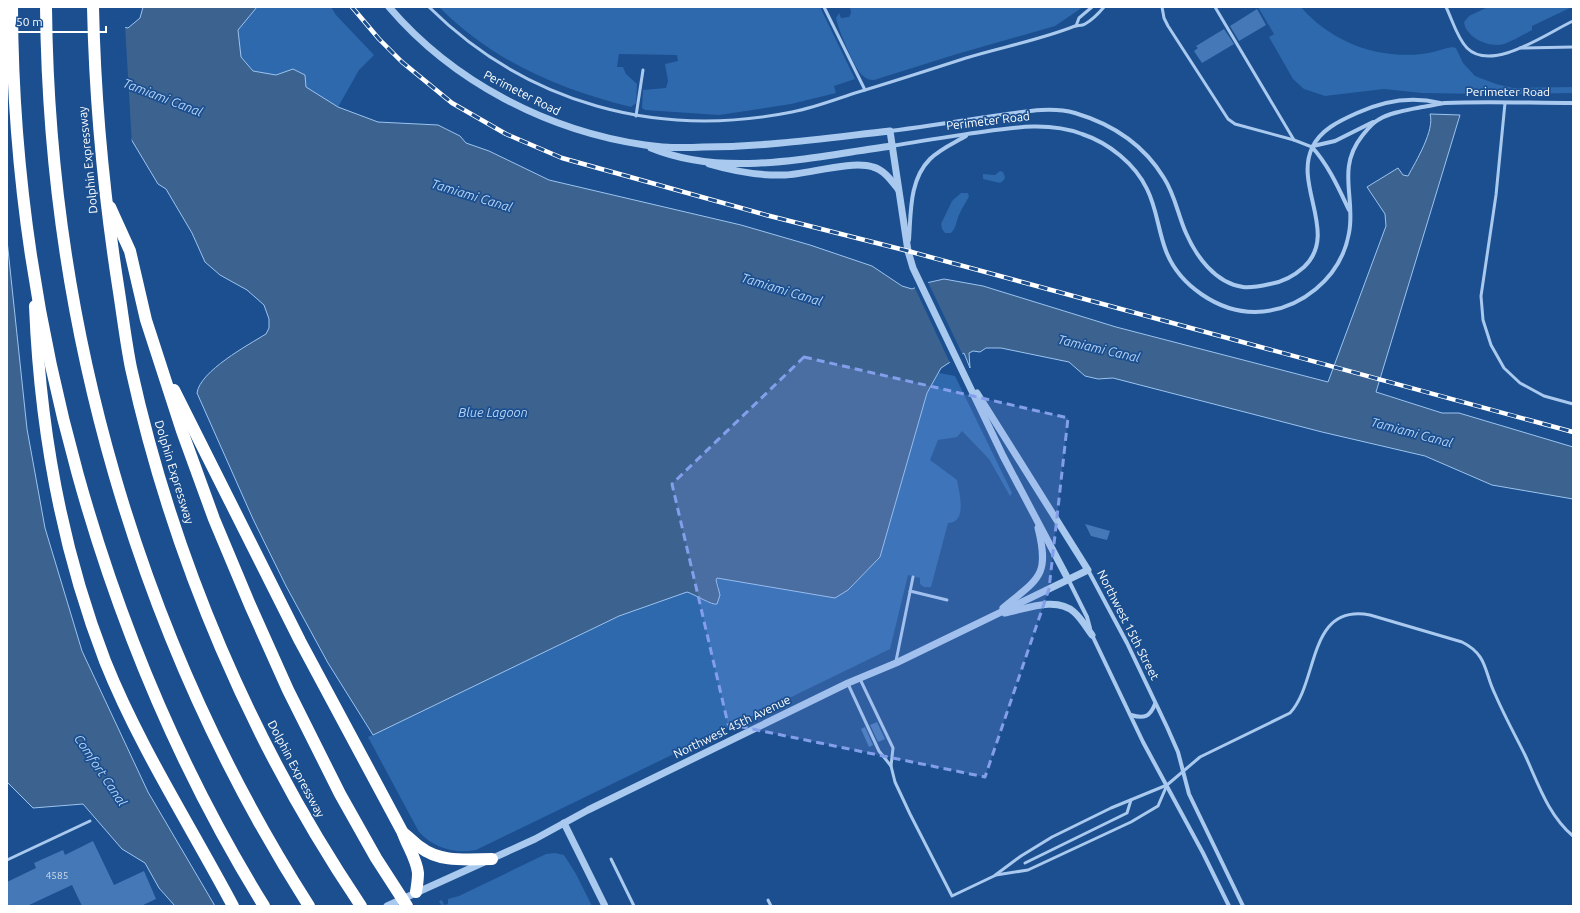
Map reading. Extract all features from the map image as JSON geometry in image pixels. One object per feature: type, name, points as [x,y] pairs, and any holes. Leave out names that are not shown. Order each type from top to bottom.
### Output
[{"type":"highway","points":[[12,7],[16,116],[21,170],[33,263],[64,418],[87,503],[119,599],[153,688],[188,766],[227,842],[264,906]]},
{"type":"highway","points":[[46,7],[51,129],[61,226],[76,319],[107,450],[135,543],[165,624],[210,728],[255,815],[308,905]]},
{"type":"highway","name":"Dolphin Expressway","points":[[93,7],[94,83],[104,193],[130,365],[156,464],[188,563],[228,661],[262,734],[297,801],[361,906]]},
{"type":"highway","points":[[104,193],[130,251],[144,312],[160,365],[206,497],[259,627],[298,711],[340,794],[391,882],[407,906]]},
{"type":"highway","points":[[33,263],[38,373],[51,468],[60,515],[86,609],[106,662],[148,752],[233,906]]},
{"type":"highway","points":[[160,365],[188,415],[297,634],[403,833],[417,868],[416,892]]},
{"type":"highway","points":[[403,833],[420,847],[439,856],[462,860],[492,859]]},
{"type":"street","name":"Perimeter Road","points":[[389,7],[437,54],[494,94],[535,114],[569,127],[646,146],[668,155],[686,159],[730,163],[762,162],[892,146],[1022,126],[1052,127],[1082,134],[1113,150],[1126,160],[1146,187],[1153,203],[1165,249],[1176,269],[1186,281],[1208,298],[1235,310],[1253,312],[1270,311],[1301,300],[1315,290],[1330,274],[1338,262],[1350,232],[1351,214],[1347,179],[1348,166],[1358,141],[1378,120],[1394,113],[1443,103],[1573,102]]},
{"type":"street","name":"Perimeter Road","points":[[646,146],[746,147],[890,131],[1045,110],[1073,113],[1097,121],[1119,132],[1136,144],[1152,161],[1165,179],[1186,233],[1201,261],[1226,281],[1242,287],[1272,284],[1286,280],[1308,264],[1314,253],[1317,244],[1318,229],[1307,181],[1306,169],[1312,147],[1326,129],[1370,108],[1411,99],[1425,99],[1443,103]]},
{"type":"street","points":[[1351,214],[1333,174],[1326,162],[1312,147],[1335,141],[1378,120]]},
{"type":"street","name":"Northwest 15th Street","points":[[890,131],[908,251],[913,268],[1003,456],[1087,617],[1092,635],[1131,715],[1229,906]]},
{"type":"street","points":[[908,251],[913,191],[918,178],[930,159],[969,134]]},
{"type":"street","points":[[686,159],[733,170],[785,175],[860,165],[873,167],[889,177],[898,189]]},
{"type":"street","name":"Northwest 15th Street","points":[[962,370],[1012,447],[1088,570],[1123,636],[1178,752],[1189,794],[1244,906]]},
{"type":"street","points":[[993,616],[1035,581],[1041,570],[1044,554],[1035,516]]},
{"type":"street","name":"Northwest 45th Avenue","points":[[387,906],[492,859],[848,683],[896,663],[1088,570]]},
{"type":"street","points":[[993,616],[1040,605],[1059,605],[1068,608],[1076,614],[1092,635]]},
{"type":"street","points":[[1131,715],[1140,718],[1146,716],[1152,713],[1156,704]]},
{"type":"street","points":[[564,823],[605,906]]},
{"type":"lane","points":[[429,7],[454,30],[485,54],[533,82],[579,101],[636,116],[698,122],[746,120],[794,112],[987,52],[1084,25],[1104,7]]},
{"type":"lane","points":[[824,7],[865,90]]},
{"type":"lane","points":[[1076,26],[1079,18],[1092,7]]},
{"type":"lane","points":[[1162,7],[1164,18],[1168,26],[1228,119],[1235,124],[1294,140],[1312,147]]},
{"type":"lane","points":[[1215,7],[1294,140]]},
{"type":"lane","points":[[1446,7],[1465,45],[1473,52],[1480,55],[1496,57],[1573,21]]},
{"type":"lane","points":[[1518,48],[1573,47]]},
{"type":"lane","points":[[636,116],[643,70]]},
{"type":"lane","points":[[1505,103],[1496,195],[1481,296],[1483,320],[1491,345],[1504,368],[1520,383],[1544,396],[1573,404]]},
{"type":"lane","points":[[896,663],[913,577]]},
{"type":"lane","points":[[910,591],[947,600]]},
{"type":"lane","points":[[848,683],[879,751],[890,766],[895,782],[910,814],[952,896],[994,876],[1021,856],[1052,837],[1167,785],[1200,757],[1290,713],[1299,699],[1326,630],[1331,624],[1343,617],[1364,614],[1462,642],[1474,648],[1485,666],[1494,694],[1548,804],[1562,826],[1573,836]]},
{"type":"lane","points":[[860,678],[893,748],[890,766]]},
{"type":"lane","points":[[994,876],[1028,870],[1131,822],[1158,806],[1167,785]]},
{"type":"lane","points":[[1025,863],[1127,812],[1131,800]]},
{"type":"lane","points":[[7,860],[90,821]]},
{"type":"lane","points":[[610,859],[634,906]]},
{"type":"lane","points":[[768,900],[771,906]]},
{"type":"highlighted area","points":[[804,357],[1068,418],[1049,589],[985,777],[728,724],[672,484]]},
{"type":"shaded area","points":[[257,7],[331,7],[336,15],[374,55],[359,70],[338,107],[306,87],[293,69],[276,75],[253,71],[241,57],[238,29]]},
{"type":"shaded area","points":[[439,7],[820,7],[855,79],[834,86],[836,93],[791,104],[719,115],[645,110],[642,108],[643,90],[666,88],[668,81],[665,64],[678,61],[677,55],[619,54],[617,67],[623,67],[626,74],[637,84],[636,103],[631,107],[604,100],[552,82],[504,58],[460,26]]},
{"type":"shaded area","points":[[850,7],[1083,7],[1055,26],[874,80],[866,78],[862,75],[855,65],[837,23],[836,18],[839,13],[841,18],[849,17],[851,13]]},
{"type":"shaded area","points":[[1258,7],[1301,7],[1326,30],[1356,46],[1372,51],[1405,55],[1426,53],[1452,47],[1456,48],[1463,63],[1475,76],[1496,84],[1513,88],[1573,87],[1573,93],[1514,94],[1502,90],[1488,94],[1422,93],[1384,89],[1325,96],[1304,89],[1293,79],[1269,37],[1274,34]]},
{"type":"shaded area","points":[[1488,7],[1572,7],[1532,26],[1532,30],[1518,38],[1498,45],[1485,43],[1474,37],[1469,33],[1464,22],[1469,16]]},
{"type":"shaded area","points":[[1000,171],[1003,172],[1005,177],[1000,183],[983,179],[983,174],[995,175]]},
{"type":"shaded area","points":[[961,193],[968,193],[969,196],[953,231],[951,233],[945,233],[941,224],[952,201]]},
{"type":"shaded area","points":[[939,373],[955,376],[1012,493],[1010,496],[989,459],[962,431],[957,437],[938,440],[930,460],[957,480],[961,506],[960,512],[958,518],[954,522],[948,523],[931,587],[924,587],[920,584],[920,578],[908,575],[890,649],[476,850],[460,851],[438,846],[425,838],[419,832],[368,737],[619,616],[687,592],[711,603],[717,604],[719,586],[716,580],[717,578],[880,557],[927,392]]},
{"type":"shaded area","points":[[555,853],[564,855],[576,874],[592,906],[438,906],[441,905],[439,901],[442,900],[444,905],[448,904],[448,899],[459,896],[546,854]]},
{"type":"water","name":"Blue Lagoon","points":[[143,7],[257,7],[238,30],[241,57],[253,71],[276,75],[293,69],[305,75],[306,87],[338,107],[378,122],[438,125],[460,136],[466,143],[489,151],[549,180],[741,225],[810,245],[872,266],[902,286],[912,289],[926,283],[944,279],[983,286],[1116,327],[1328,382],[1386,226],[1385,214],[1367,187],[1398,168],[1403,175],[1408,176],[1427,137],[1431,121],[1430,114],[1460,115],[1376,392],[1442,413],[1459,413],[1573,447],[1573,499],[1492,485],[1425,456],[1322,432],[1113,378],[1098,379],[1085,376],[1069,362],[1001,348],[986,348],[980,352],[973,351],[969,353],[970,368],[964,353],[941,368],[927,393],[880,557],[848,590],[835,598],[717,578],[716,580],[720,595],[717,604],[687,592],[619,616],[373,735],[328,663],[286,586],[253,519],[197,393],[200,385],[215,368],[226,359],[266,334],[269,328],[269,319],[264,305],[247,290],[220,275],[205,262],[192,233],[166,189],[158,184],[128,134],[39,11],[128,28],[140,18]]},
{"type":"water","name":"Comfort Canal","points":[[7,240],[27,429],[45,528],[82,651],[148,792],[215,906],[175,906],[159,888],[145,863],[122,849],[83,804],[33,808],[7,782]]},
{"type":"pier","points":[[7,7],[32,7],[125,25],[132,146],[127,135],[36,104],[7,98]]},
{"type":"pier","points":[[927,280],[969,368],[963,356],[950,363],[914,286]]},
{"type":"building","points":[[1257,9],[1266,25],[1239,41],[1230,26]]},
{"type":"building","points":[[1224,29],[1234,44],[1202,63],[1194,51],[1198,48],[1196,46]]},
{"type":"building","points":[[1085,524],[1110,531],[1107,540],[1091,536]]},
{"type":"building","points":[[877,722],[885,739],[878,742],[870,725]]},
{"type":"building","points":[[865,727],[873,745],[869,747],[861,729]]},
{"type":"building","points":[[93,841],[114,885],[144,871],[156,899],[141,906],[82,906],[72,885],[27,906],[7,906],[7,882],[36,868],[34,863],[63,850],[65,855]]},
{"type":"railway","points":[[352,7],[379,39],[402,62],[452,103],[506,134],[562,158],[766,215],[908,251],[1573,432]]},
{"type":"water label","name":"Tamiami Canal","points":[[163,97]]},
{"type":"water label","name":"Tamiami Canal","points":[[472,195]]},
{"type":"water label","name":"Tamiami Canal","points":[[782,289]]},
{"type":"water label","name":"Tamiami Canal","points":[[1099,348]]},
{"type":"water label","name":"Tamiami Canal","points":[[1412,432]]}]
